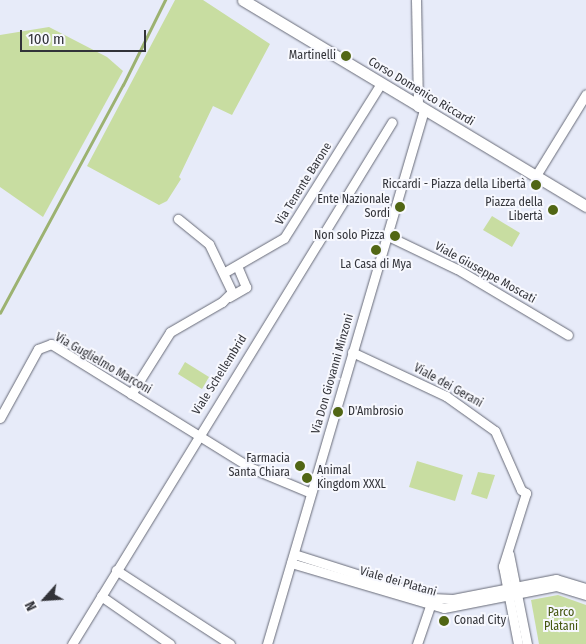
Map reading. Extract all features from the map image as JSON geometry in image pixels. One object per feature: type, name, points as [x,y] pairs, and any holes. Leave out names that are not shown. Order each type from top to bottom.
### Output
[{"type":"main road","name":"Corso Domenico Riccardi","points":[[243,0],[380,85],[586,206]]},
{"type":"street","name":"Via Don Giovanni Minzoni","points":[[267,644],[352,352],[388,236],[421,109],[416,0]]},
{"type":"street","name":"Via Tenente Barone","points":[[225,272],[284,238],[380,85]]},
{"type":"street","points":[[536,176],[586,94]]},
{"type":"street","name":"Viale Schellembrid","points":[[72,644],[198,435],[392,122]]},
{"type":"street","points":[[178,219],[203,236],[232,286],[229,297]]},
{"type":"street","name":"Viale Giuseppe Moscati","points":[[388,236],[457,269],[568,335]]},
{"type":"street","points":[[131,394],[170,332],[246,287],[237,266]]},
{"type":"street","name":"Via Guglielmo Marconi","points":[[0,418],[38,349],[45,344],[51,344],[261,473],[311,493]]},
{"type":"street","name":"Viale dei Gerani","points":[[352,352],[446,396],[487,422],[495,430],[521,490],[526,493],[509,546],[511,593]]},
{"type":"street","name":"Viale dei Platani","points":[[292,559],[454,608],[556,579],[586,588]]},
{"type":"street","points":[[116,570],[230,644]]},
{"type":"street","name":"Viale dei Platani","points":[[511,593],[556,586],[586,596]]},
{"type":"street","points":[[511,593],[518,644]]},
{"type":"street","points":[[511,593],[527,644]]},
{"type":"street","points":[[101,596],[170,644]]},
{"type":"street","points":[[417,644],[431,602]]},
{"type":"green space","points":[[175,0],[203,0],[270,44],[232,115],[213,106],[179,177],[181,179],[167,201],[159,205],[87,166]]},
{"type":"green space","points":[[49,27],[107,57],[123,71],[43,217],[0,187],[0,35]]},
{"type":"green space","points":[[492,216],[520,233],[512,247],[483,230]]},
{"type":"green space","points":[[185,362],[209,377],[202,389],[178,374]]},
{"type":"green space","points":[[417,461],[463,475],[455,501],[409,487]]},
{"type":"green space","points":[[478,472],[495,475],[487,499],[471,494]]},
{"type":"green space","name":"Parco Platani","points":[[558,595],[586,605],[586,644],[539,644],[531,600]]},
{"type":"waterway","points":[[0,313],[123,85],[165,0]]},
{"type":"place","name":"Martinelli","points":[[346,56]]},
{"type":"place","name":"Riccardi - Piazza della Libertà","points":[[536,185]]},
{"type":"place","name":"Ente Nazionale Sordi","points":[[400,207]]},
{"type":"place","name":"Piazza della Libertà","points":[[553,210]]},
{"type":"place","name":"Non solo Pizza","points":[[395,236]]},
{"type":"place","name":"La Casa di Mya","points":[[376,250]]},
{"type":"place","name":"D'Ambrosio","points":[[338,412]]},
{"type":"place","name":"Farmacia Santa Chiara","points":[[300,466]]},
{"type":"place","name":"Animal Kingdom XXXL","points":[[307,478]]},
{"type":"place","name":"Conad City","points":[[444,621]]}]
